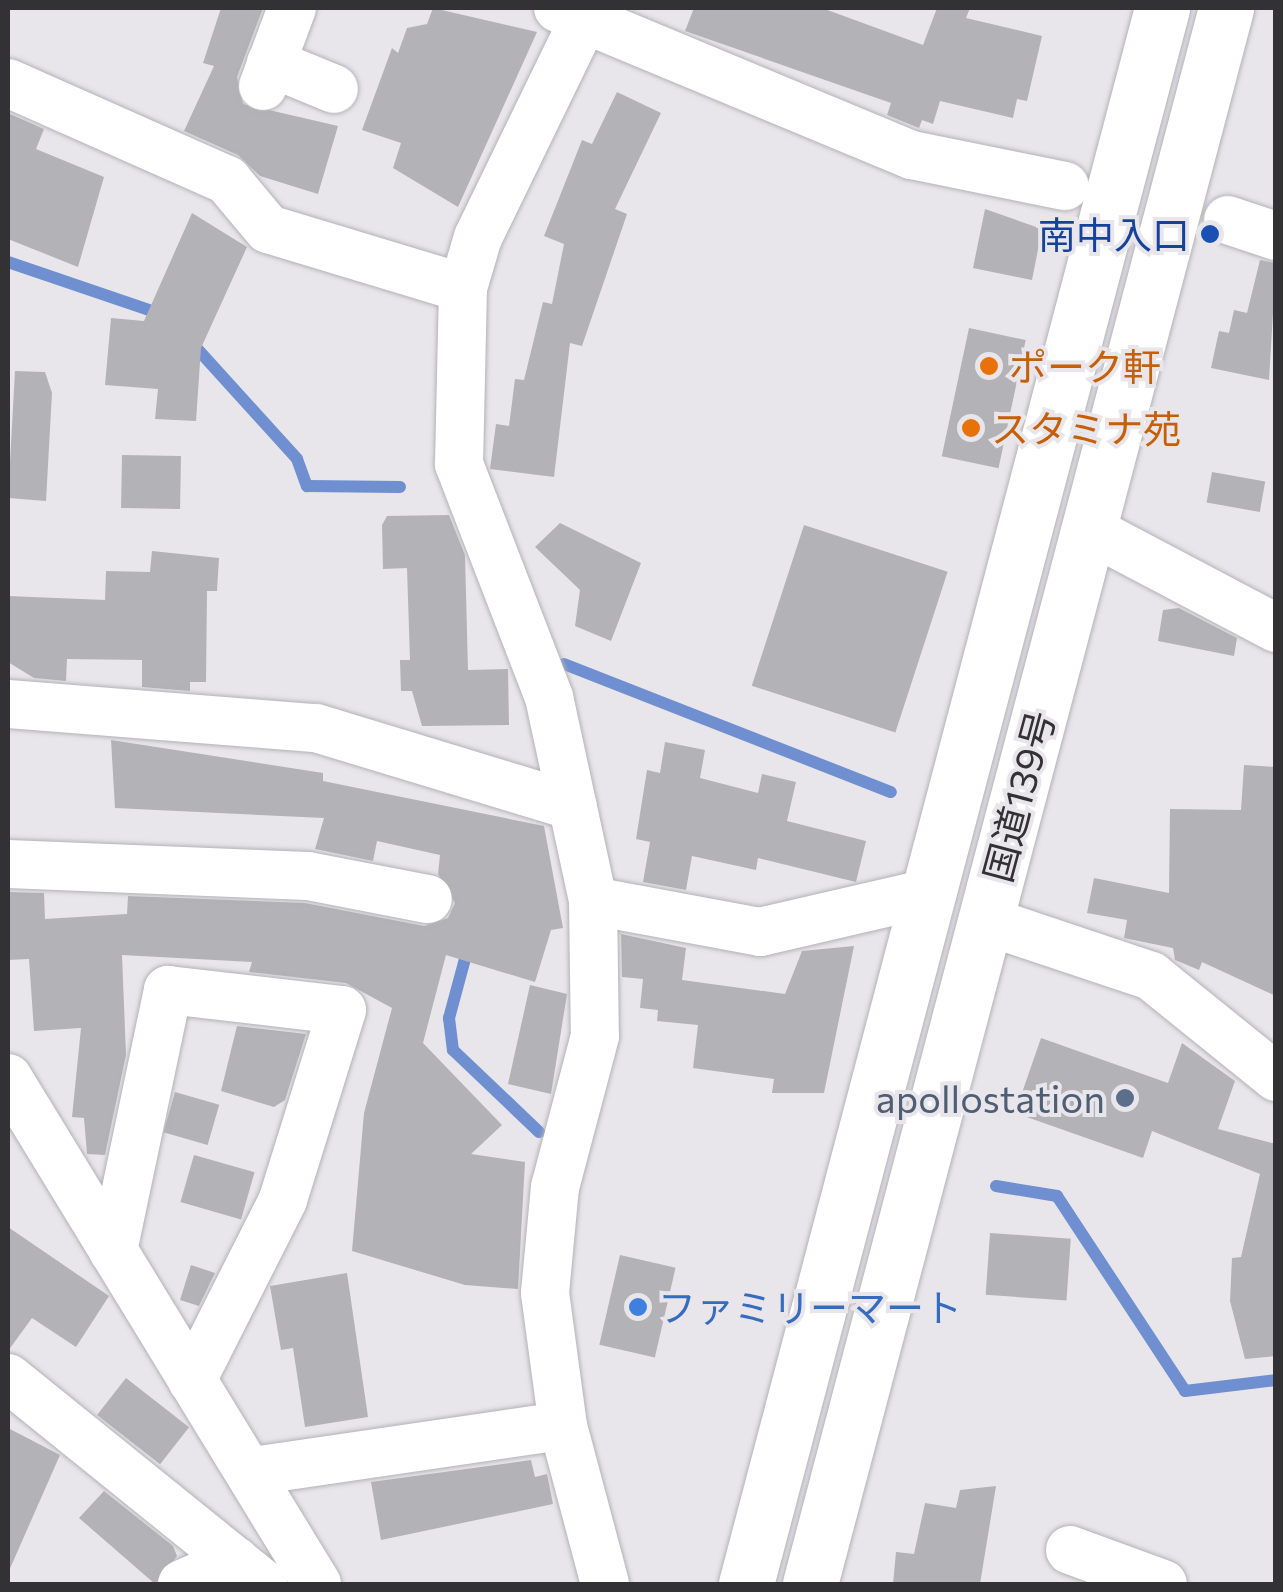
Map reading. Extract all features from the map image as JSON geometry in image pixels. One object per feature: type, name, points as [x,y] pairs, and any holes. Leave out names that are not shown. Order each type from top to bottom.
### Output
[{"type":"highway","name":"国道139号","points":[[746,1584],[925,894],[1162,8]]},
{"type":"highway","name":"国道139号","points":[[810,1584],[1226,8]]},
{"type":"street","points":[[292,8],[267,74],[334,89]]},
{"type":"street","points":[[605,1584],[563,1426],[545,1293],[555,1187],[595,1036],[593,901],[549,697],[460,464],[463,288],[478,236],[571,13],[636,25],[912,154],[1065,186]]},
{"type":"street","points":[[8,83],[227,180],[268,229],[463,288]]},
{"type":"street","points":[[1228,220],[1276,236]]},
{"type":"street","points":[[1090,530],[1276,628]]},
{"type":"street","points":[[8,704],[316,728],[572,806]]},
{"type":"street","points":[[8,864],[308,876],[428,899]]},
{"type":"street","points":[[593,901],[760,932],[925,894]]},
{"type":"street","points":[[984,920],[1151,976],[1276,1077]]},
{"type":"street","points":[[113,1251],[168,990],[342,1010],[282,1200],[192,1380]]},
{"type":"street","points":[[8,1078],[318,1584]]},
{"type":"street","points":[[8,1378],[249,1573]]},
{"type":"street","points":[[252,1472],[563,1426]]},
{"type":"street","points":[[1070,1550],[1163,1584]]},
{"type":"street","points":[[182,1584],[249,1573]]},
{"type":"building","points":[[221,8],[263,8],[237,77],[243,104],[338,126],[318,194],[260,176],[238,155],[184,131],[214,66],[203,63]]},
{"type":"building","points":[[433,8],[537,32],[458,207],[393,168],[401,143],[362,130],[392,48],[398,53],[407,28],[427,24]]},
{"type":"building","points":[[694,8],[822,8],[923,45],[937,8],[970,8],[966,18],[1042,36],[1027,101],[1017,99],[1013,118],[940,101],[933,124],[922,120],[919,128],[887,115],[891,103],[685,31]]},
{"type":"building","points":[[617,92],[661,113],[615,209],[627,214],[582,346],[570,343],[554,477],[490,469],[496,424],[509,426],[515,379],[524,380],[543,302],[552,304],[564,244],[544,236],[582,140],[592,144]]},
{"type":"building","points":[[10,114],[44,129],[36,149],[104,177],[78,267],[8,239]]},
{"type":"building","points":[[985,209],[1042,229],[1032,280],[973,268]]},
{"type":"building","points":[[192,213],[247,247],[201,348],[196,421],[155,419],[158,389],[105,385],[111,318],[144,321]]},
{"type":"building","points":[[1260,260],[1276,263],[1269,380],[1211,368],[1219,331],[1229,333],[1234,310],[1247,313]]},
{"type":"building","points":[[969,328],[1026,340],[998,468],[942,456]]},
{"type":"building","points":[[15,371],[45,372],[52,393],[46,501],[8,498]]},
{"type":"building","points":[[122,455],[181,456],[180,509],[121,508]]},
{"type":"building","points":[[1212,472],[1265,481],[1260,512],[1207,503]]},
{"type":"building","points":[[449,515],[465,555],[468,670],[508,669],[509,725],[422,726],[412,691],[401,691],[400,660],[410,660],[407,568],[383,569],[382,525],[387,516]]},
{"type":"building","points":[[560,523],[641,563],[611,641],[575,626],[580,590],[535,547]]},
{"type":"building","points":[[804,525],[948,572],[895,732],[752,686]]},
{"type":"building","points":[[152,551],[219,558],[217,591],[207,591],[206,682],[190,682],[190,691],[142,687],[142,660],[67,659],[66,681],[34,678],[8,662],[8,596],[105,600],[106,571],[150,572]]},
{"type":"building","points":[[1179,608],[1237,638],[1234,656],[1158,641],[1163,610]]},
{"type":"building","points":[[111,740],[323,773],[323,781],[544,826],[563,928],[551,930],[535,982],[446,955],[423,1043],[502,1125],[471,1154],[525,1162],[518,1289],[465,1285],[352,1251],[364,1113],[392,1008],[346,983],[249,972],[252,962],[122,955],[126,1055],[105,1155],[87,1154],[84,1118],[72,1117],[81,1028],[34,1031],[29,959],[8,960],[8,892],[44,893],[45,919],[127,914],[128,896],[305,903],[424,926],[448,918],[455,903],[438,874],[440,855],[377,841],[373,861],[315,849],[324,818],[115,808]]},
{"type":"building","points":[[665,742],[705,750],[700,778],[758,793],[762,774],[796,782],[787,821],[866,841],[856,882],[758,858],[756,870],[692,856],[686,890],[643,882],[650,842],[636,839],[647,770],[660,773]]},
{"type":"building","points":[[1244,765],[1276,767],[1276,996],[1202,962],[1199,970],[1175,960],[1173,948],[1124,938],[1127,920],[1087,913],[1094,878],[1169,893],[1170,809],[1241,810]]},
{"type":"building","points":[[621,934],[686,948],[682,980],[785,994],[802,951],[854,946],[824,1093],[772,1093],[774,1079],[693,1068],[698,1025],[657,1021],[658,1010],[640,1008],[643,979],[622,977]]},
{"type":"building","points":[[530,985],[567,994],[551,1094],[508,1084]]},
{"type":"building","points":[[237,1026],[306,1034],[285,1100],[274,1107],[221,1091]]},
{"type":"building","name":"apollostation","points":[[1041,1038],[1168,1083],[1182,1043],[1235,1081],[1218,1129],[1276,1144],[1276,1356],[1245,1359],[1230,1301],[1232,1258],[1241,1257],[1260,1174],[1152,1131],[1143,1158],[1015,1113]]},
{"type":"building","points":[[175,1092],[219,1105],[208,1145],[163,1132]]},
{"type":"building","points":[[194,1155],[255,1172],[241,1219],[180,1202]]},
{"type":"building","points":[[8,1227],[109,1296],[76,1347],[32,1318],[8,1351]]},
{"type":"building","points":[[990,1233],[1071,1239],[1066,1300],[986,1295]]},
{"type":"building","points":[[620,1255],[676,1268],[655,1357],[599,1345]]},
{"type":"building","points":[[191,1265],[215,1273],[199,1306],[180,1300]]},
{"type":"building","points":[[347,1273],[368,1417],[305,1427],[293,1348],[281,1350],[270,1286]]},
{"type":"building","points":[[126,1378],[189,1427],[160,1464],[97,1415]]},
{"type":"building","points":[[8,1428],[60,1455],[8,1573]]},
{"type":"building","points":[[531,1460],[535,1477],[547,1474],[553,1504],[381,1540],[371,1482]]},
{"type":"building","points":[[996,1486],[980,1584],[893,1584],[896,1552],[914,1554],[925,1503],[956,1508],[960,1490]]},
{"type":"building","points":[[104,1491],[173,1546],[177,1556],[155,1584],[79,1518]]},
{"type":"waterway","points":[[8,262],[164,315]]},
{"type":"waterway","points":[[192,343],[297,459],[307,486],[400,487]]},
{"type":"waterway","points":[[564,664],[891,792]]},
{"type":"waterway","points":[[469,944],[449,1018],[453,1050],[539,1132]]},
{"type":"waterway","points":[[996,1186],[1057,1196],[1185,1391],[1276,1380]]},
{"type":"place","name":"南中入口","points":[[1210,234]]},
{"type":"place","name":"ポーク軒","points":[[989,366]]},
{"type":"place","name":"スタミナ苑","points":[[971,428]]},
{"type":"place","name":"apollostation","points":[[1125,1098]]},
{"type":"place","name":"ファミリーマート","points":[[638,1307]]}]
